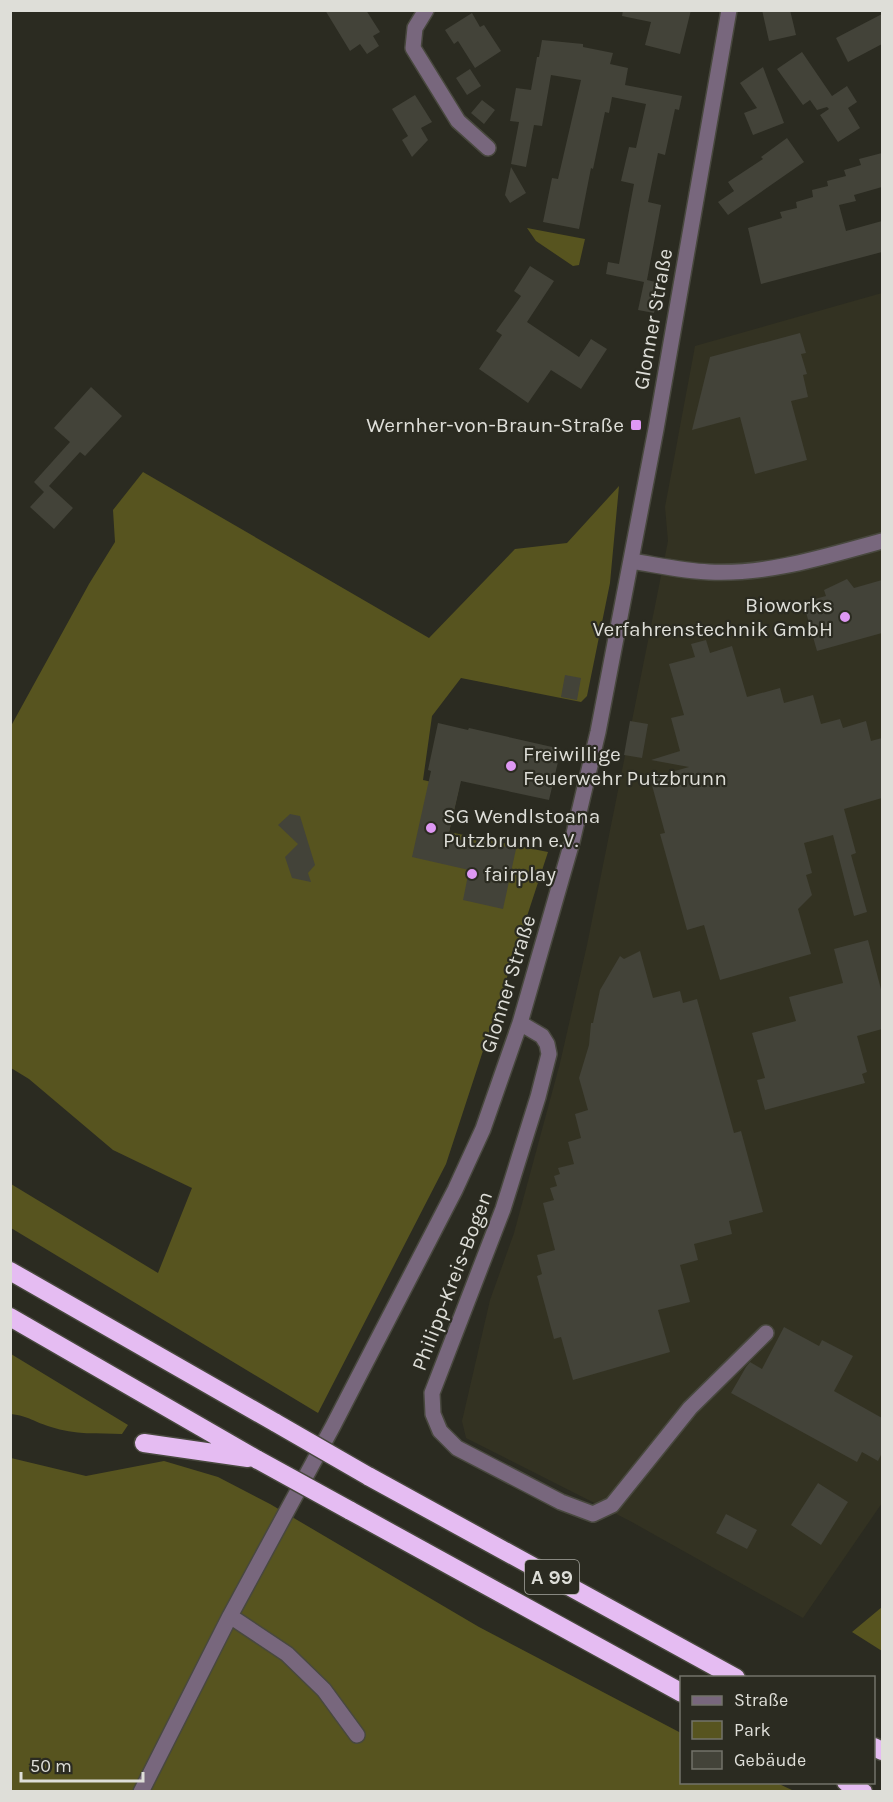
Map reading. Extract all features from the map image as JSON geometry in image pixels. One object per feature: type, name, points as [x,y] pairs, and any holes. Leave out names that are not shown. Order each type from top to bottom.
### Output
[{"type":"highway","name":"A 99","points":[[10,1271],[368,1476],[734,1676]]},
{"type":"highway","name":"A 99","points":[[10,1317],[258,1460],[680,1692]]},
{"type":"highway","points":[[144,1443],[258,1460]]},
{"type":"street","points":[[426,10],[415,28],[413,48],[458,121],[488,148]]},
{"type":"street","name":"Glonner Straße","points":[[230,1616],[425,1250],[483,1130],[520,1023],[572,842],[598,732],[631,561],[729,10]]},
{"type":"street","points":[[631,561],[689,571],[737,572],[799,563],[882,541]]},
{"type":"street","name":"Philipp-Kreis-Bogen","points":[[520,1023],[542,1036],[549,1054],[503,1209],[432,1393],[433,1414],[440,1431],[457,1448],[561,1502],[593,1514],[612,1505],[690,1408],[766,1333]]},
{"type":"street","points":[[141,1791],[230,1616],[287,1654],[324,1690],[357,1735]]},
{"type":"shaded area","points":[[882,293],[882,1503],[803,1618],[630,1521],[466,1438],[462,1421],[490,1300],[514,1233],[560,1063],[587,945],[668,541],[665,507],[695,346]]},
{"type":"green space","points":[[527,228],[585,239],[579,265],[573,266],[536,241]]},
{"type":"green space","points":[[143,472],[429,638],[515,549],[567,543],[619,486],[610,583],[587,696],[581,702],[461,678],[432,716],[423,780],[459,788],[449,832],[548,852],[446,1164],[318,1413],[11,1228],[11,1184],[158,1273],[192,1188],[113,1150],[29,1079],[11,1068],[11,726],[89,584],[115,542],[113,510]]},
{"type":"green space","points":[[11,1354],[128,1425],[122,1434],[78,1432],[60,1430],[11,1414]]},
{"type":"green space","points":[[11,1458],[86,1476],[164,1461],[218,1477],[270,1504],[479,1627],[680,1732],[680,1784],[779,1784],[794,1791],[11,1792]]},
{"type":"green space","points":[[882,1607],[882,1651],[852,1632]]},
{"type":"building","points":[[325,10],[366,10],[380,32],[373,36],[379,46],[367,54],[360,44],[350,51]]},
{"type":"building","points":[[623,10],[691,10],[680,54],[645,45],[651,22],[622,16]]},
{"type":"building","points":[[762,10],[790,10],[796,35],[769,41]]},
{"type":"building","points":[[472,13],[480,27],[484,25],[501,51],[475,68],[458,41],[454,44],[445,30]]},
{"type":"building","points":[[882,14],[882,44],[848,62],[836,38]]},
{"type":"building","points":[[542,40],[583,44],[583,47],[613,53],[610,64],[628,68],[625,85],[682,96],[679,110],[675,109],[665,155],[658,153],[648,202],[661,205],[647,280],[660,283],[654,313],[638,310],[644,282],[606,274],[608,262],[619,264],[634,184],[621,181],[629,147],[636,148],[646,104],[612,97],[609,113],[605,112],[593,169],[591,168],[579,229],[543,222],[552,178],[558,179],[581,80],[551,75],[542,126],[534,125],[526,167],[511,164],[519,122],[510,121],[516,88],[531,90]]},
{"type":"building","points":[[802,52],[832,96],[847,86],[857,102],[848,108],[860,128],[838,142],[820,115],[829,109],[827,107],[817,110],[810,100],[803,105],[777,69]]},
{"type":"building","points":[[763,67],[784,123],[753,135],[744,113],[757,108],[740,83]]},
{"type":"building","points":[[470,69],[481,86],[467,95],[456,78]]},
{"type":"building","points":[[415,95],[432,122],[421,128],[428,140],[412,157],[402,140],[408,136],[392,109]]},
{"type":"building","points":[[482,100],[495,110],[484,124],[471,113]]},
{"type":"building","points":[[787,138],[804,162],[728,215],[718,202],[734,191],[728,182],[763,159],[761,157]]},
{"type":"building","points":[[882,153],[882,187],[854,195],[856,201],[839,205],[846,231],[882,221],[882,252],[761,284],[748,228],[782,218],[780,212],[797,208],[796,202],[813,197],[812,190],[828,186],[827,181],[846,176],[844,170],[861,165],[859,159]]},
{"type":"building","points":[[511,167],[526,193],[510,203],[505,195]]},
{"type":"building","points":[[530,266],[554,281],[527,322],[579,357],[591,339],[607,349],[581,389],[551,370],[528,403],[479,369],[502,335],[496,331],[521,296],[514,291]]},
{"type":"building","points":[[800,333],[806,353],[801,354],[807,374],[803,375],[808,397],[791,401],[807,460],[755,474],[740,417],[692,430],[710,357]]},
{"type":"building","points":[[91,387],[122,416],[85,456],[80,452],[49,486],[73,508],[54,529],[30,507],[44,492],[34,482],[70,442],[54,428]]},
{"type":"building","name":"Bioworks Verfahrenstechnik GmbH","points":[[847,579],[854,588],[882,580],[882,633],[817,651],[803,602],[826,596],[824,590]]},
{"type":"building","points":[[706,640],[710,653],[732,646],[747,697],[780,688],[784,703],[813,695],[821,724],[840,719],[843,728],[866,721],[871,741],[882,738],[882,798],[844,809],[856,853],[851,855],[867,912],[854,916],[833,835],[804,843],[812,873],[806,875],[812,895],[798,909],[811,954],[720,980],[704,925],[687,930],[660,834],[665,833],[650,778],[689,767],[651,760],[680,751],[671,718],[684,715],[669,664],[695,657],[691,644]]},
{"type":"building","points":[[565,675],[581,678],[577,700],[561,697]]},
{"type":"building","points":[[630,721],[648,724],[642,758],[624,755]]},
{"type":"building","points":[[438,723],[561,749],[549,800],[461,781],[448,837],[476,843],[476,840],[516,849],[503,909],[463,900],[469,870],[412,857],[431,771],[428,770]]},
{"type":"building","points":[[290,814],[300,816],[315,865],[308,873],[311,882],[292,878],[285,857],[298,844],[278,825]]},
{"type":"building","points":[[868,940],[882,993],[882,1029],[857,1036],[867,1072],[862,1074],[865,1083],[765,1110],[757,1080],[765,1078],[752,1033],[796,1021],[789,997],[843,983],[834,949]]},
{"type":"building","points":[[640,951],[653,998],[680,991],[683,1003],[697,999],[734,1133],[741,1131],[763,1212],[729,1221],[732,1234],[694,1244],[698,1260],[680,1265],[690,1302],[658,1310],[670,1352],[573,1380],[561,1337],[554,1339],[537,1276],[542,1274],[537,1255],[555,1250],[543,1203],[554,1200],[550,1188],[557,1186],[554,1176],[560,1174],[558,1168],[574,1164],[568,1142],[581,1138],[575,1114],[588,1110],[579,1078],[589,1045],[591,1023],[593,1023],[600,990],[620,956],[624,959]]},
{"type":"building","points":[[784,1327],[819,1346],[822,1340],[853,1356],[834,1391],[882,1418],[882,1453],[878,1461],[862,1452],[857,1462],[731,1393],[750,1362],[762,1369]]},
{"type":"building","points":[[818,1483],[848,1502],[821,1545],[791,1525]]},
{"type":"building","points":[[726,1514],[757,1530],[747,1549],[716,1533]]},
{"type":"place","name":"Wernher-von-Braun-Straße","points":[[636,425]]},
{"type":"place","name":"Bioworks Verfahrenstechnik GmbH","points":[[845,617]]},
{"type":"place","name":"Freiwillige Feuerwehr Putzbrunn","points":[[511,766]]},
{"type":"place","name":"SG Wendlstoana Putzbrunn e.V.","points":[[431,828]]},
{"type":"place","name":"fairplay","points":[[472,874]]}]
